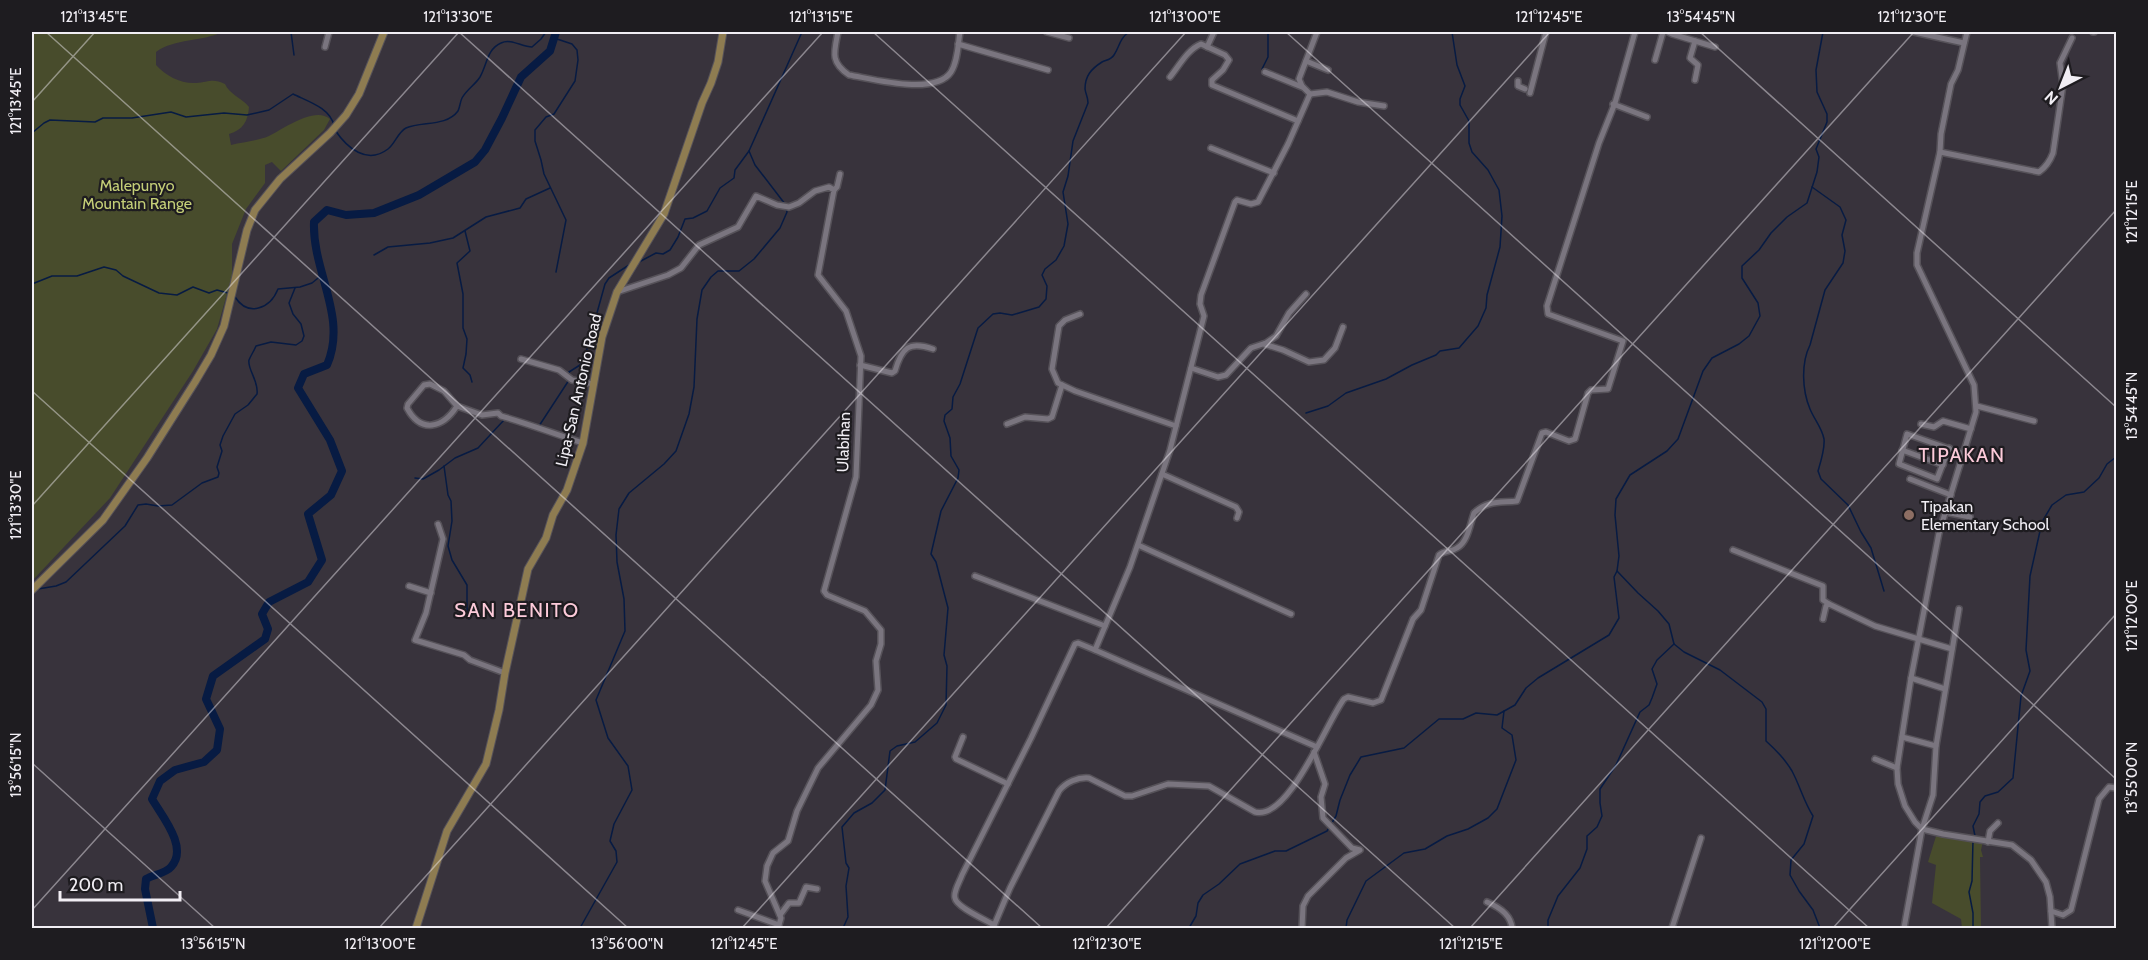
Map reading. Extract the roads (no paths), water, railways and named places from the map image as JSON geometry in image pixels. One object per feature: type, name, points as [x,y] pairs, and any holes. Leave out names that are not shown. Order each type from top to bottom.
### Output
[{"type":"main road","points":[[32,590],[96,528],[139,469],[211,356],[228,311],[247,230],[255,210],[280,179],[346,115],[359,94],[384,32]]},
{"type":"main road","name":"Lipa-San Antonio Road","points":[[416,928],[447,831],[486,764],[528,569],[546,538],[553,515],[567,490],[583,443],[602,337],[617,292],[664,214],[718,62],[723,32]]},
{"type":"street","points":[[325,47],[329,32]]},
{"type":"street","points":[[838,32],[835,58],[842,70],[849,75],[903,84],[938,83],[946,78],[953,68],[959,32]]},
{"type":"street","points":[[1047,32],[1069,38]]},
{"type":"street","points":[[1207,47],[1214,32]]},
{"type":"street","points":[[1303,88],[1299,79],[1317,32]]},
{"type":"street","points":[[1518,81],[1518,86],[1528,91],[1546,32]]},
{"type":"street","points":[[1316,749],[1078,643],[1072,647],[1031,738],[962,875],[954,895],[955,900],[959,905],[994,927],[1010,888],[1063,786],[1077,779],[1089,778],[1125,796],[1132,796],[1168,784],[1209,786],[1259,813],[1279,803],[1299,778],[1316,749],[1344,699],[1348,697],[1373,703],[1381,700],[1413,619],[1421,610],[1439,555],[1460,547],[1465,541],[1477,510],[1498,500],[1517,501],[1540,435],[1546,432],[1573,441],[1589,391],[1605,390],[1610,385],[1623,341],[1569,323],[1546,311],[1635,32]]},
{"type":"street","points":[[1655,60],[1663,32]]},
{"type":"street","points":[[1668,32],[1714,47]]},
{"type":"street","points":[[1914,32],[1964,43]]},
{"type":"street","points":[[1967,32],[1958,70],[1951,84],[1941,134],[1940,152],[1917,253],[1917,265],[1974,384],[1977,406],[1939,533],[1911,678],[1897,768],[1898,784],[1905,806],[1922,829],[1966,839],[2012,845],[2031,860],[2046,882],[2050,897],[2052,928]]},
{"type":"street","points":[[1940,152],[2039,172],[2043,169],[2051,160],[2053,153],[2062,85],[2060,63],[2072,38]]},
{"type":"street","points":[[1695,41],[1690,58],[1698,65],[1695,80]]},
{"type":"street","points":[[958,44],[1048,70]]},
{"type":"street","points":[[1170,77],[1198,44],[1207,47],[1225,55],[1229,60],[1223,70],[1212,80],[1212,85],[1298,122]]},
{"type":"street","points":[[1306,61],[1328,70]]},
{"type":"street","points":[[1265,72],[1303,88],[1311,94],[1327,92],[1358,102],[1384,106]]},
{"type":"street","points":[[1095,650],[1138,545],[1162,474],[1204,316],[1200,304],[1202,295],[1235,201],[1255,204],[1274,173],[1311,94]]},
{"type":"street","points":[[1613,104],[1647,117]]},
{"type":"street","points":[[1211,148],[1274,173]]},
{"type":"street","name":"Ulabihan","points":[[779,927],[780,915],[765,881],[767,866],[773,854],[788,841],[797,811],[818,768],[871,705],[878,690],[876,661],[881,644],[881,630],[865,611],[827,595],[824,591],[856,477],[861,356],[846,311],[818,275],[834,190],[840,174]]},
{"type":"street","points":[[617,292],[668,275],[681,268],[699,245],[738,227],[756,196],[777,205],[789,207],[799,203],[815,191],[829,188],[834,190]]},
{"type":"street","points":[[1191,368],[1222,377],[1247,351],[1279,333],[1289,313],[1306,294]]},
{"type":"street","points":[[1080,314],[1065,320],[1059,326],[1052,369],[1055,379],[1062,385],[1176,426]]},
{"type":"street","points":[[1263,344],[1309,362],[1324,360],[1335,348],[1343,327]]},
{"type":"street","points":[[860,365],[892,373],[895,371],[899,358],[912,345],[933,349]]},
{"type":"street","points":[[521,359],[559,370],[572,380],[593,384]]},
{"type":"street","points":[[457,406],[449,418],[440,424],[426,425],[416,420],[407,408],[424,385],[430,384],[444,391],[457,406],[482,415],[498,413],[501,416],[583,443]]},
{"type":"street","points":[[1007,424],[1025,417],[1048,419],[1052,417],[1062,385]]},
{"type":"street","points":[[1977,406],[2034,421]]},
{"type":"street","points":[[1921,424],[1937,427],[1943,421],[1971,429]]},
{"type":"street","points":[[1949,448],[1935,479],[1901,466],[1898,462],[1907,434],[1949,448],[1964,454]]},
{"type":"street","points":[[1902,450],[1943,465]]},
{"type":"street","points":[[1162,474],[1236,507],[1239,512],[1237,518]]},
{"type":"street","points":[[1910,479],[1951,495]]},
{"type":"street","points":[[1945,512],[1970,517]]},
{"type":"street","points":[[438,524],[443,539],[426,613],[415,640],[464,655],[470,660],[505,673]]},
{"type":"street","points":[[1138,545],[1291,614]]},
{"type":"street","points":[[1733,550],[1822,586],[1823,600],[1875,626],[1952,649]]},
{"type":"street","points":[[975,576],[1106,626]]},
{"type":"street","points":[[409,586],[430,592]]},
{"type":"street","points":[[1823,619],[1826,606],[1829,604]]},
{"type":"street","points":[[1904,928],[1922,829],[1933,795],[1936,746],[1959,609]]},
{"type":"street","points":[[1911,678],[1945,689]]},
{"type":"street","points":[[963,737],[956,759],[1008,784]]},
{"type":"street","points":[[1902,737],[1936,746]]},
{"type":"street","points":[[1302,928],[1303,906],[1308,896],[1346,858],[1360,850],[1352,848],[1323,818],[1321,797],[1325,784],[1316,749]]},
{"type":"street","points":[[1875,759],[1897,768]]},
{"type":"street","points":[[2051,911],[2063,915],[2071,910],[2099,799],[2109,787],[2116,788]]},
{"type":"street","points":[[1988,842],[1990,831],[1998,823]]},
{"type":"street","points":[[1671,928],[1701,838]]},
{"type":"street","points":[[780,915],[789,903],[799,903],[806,888],[817,889]]},
{"type":"street","points":[[1487,902],[1501,909],[1512,923],[1512,928]]},
{"type":"street","points":[[738,910],[779,927]]},
{"type":"waterway","points":[[291,32],[294,55]]},
{"type":"waterway","points":[[335,130],[345,143],[358,152],[365,155],[380,154],[388,149],[406,128],[440,122],[453,116],[458,111],[464,95],[480,77],[490,53],[496,46],[505,42],[513,42],[532,47],[546,32]]},
{"type":"waterway","points":[[153,928],[145,889],[146,879],[169,869],[176,859],[177,851],[172,832],[152,799],[160,781],[175,770],[204,762],[217,750],[220,729],[206,699],[213,676],[265,639],[268,629],[262,614],[269,602],[308,582],[322,560],[308,514],[331,495],[342,471],[330,440],[298,388],[304,374],[327,365],[334,329],[328,294],[318,258],[314,222],[327,210],[346,215],[374,213],[419,195],[475,162],[485,150],[521,77],[550,51],[556,32]]},
{"type":"waterway","points":[[639,262],[656,253],[663,254],[670,250],[685,219],[707,211],[720,188],[734,178],[735,170],[749,151],[802,32]]},
{"type":"waterway","points":[[843,928],[848,917],[846,886],[849,868],[846,863],[842,827],[854,813],[872,803],[885,790],[890,751],[897,746],[915,742],[937,723],[946,705],[947,666],[944,655],[948,608],[936,562],[931,554],[941,511],[958,478],[959,470],[951,456],[950,438],[944,421],[945,415],[952,409],[953,397],[960,384],[978,328],[993,314],[1012,315],[1039,307],[1046,299],[1047,286],[1042,275],[1045,269],[1056,260],[1064,246],[1068,224],[1063,192],[1068,176],[1073,141],[1088,103],[1086,80],[1095,67],[1113,57],[1121,40],[1129,32]]},
{"type":"waterway","points":[[1262,69],[1268,57],[1268,32]]},
{"type":"waterway","points":[[1306,413],[1328,406],[1346,393],[1386,379],[1440,351],[1459,348],[1478,326],[1486,308],[1487,295],[1500,247],[1502,216],[1499,190],[1488,170],[1472,152],[1469,143],[1469,121],[1460,105],[1465,86],[1457,65],[1452,32]]},
{"type":"waterway","points":[[1189,928],[1203,895],[1219,884],[1240,864],[1275,851],[1286,851],[1327,831],[1336,816],[1350,775],[1361,757],[1404,748],[1439,719],[1463,719],[1476,713],[1497,715],[1515,705],[1526,688],[1538,678],[1609,635],[1619,618],[1614,577],[1619,556],[1615,515],[1616,499],[1630,475],[1667,451],[1678,439],[1703,371],[1712,358],[1749,336],[1760,316],[1758,303],[1742,278],[1742,266],[1787,217],[1807,203],[1817,172],[1819,157],[1816,149],[1827,122],[1827,114],[1817,92],[1816,70],[1823,32]]},
{"type":"waterway","points":[[554,38],[572,44],[577,50],[578,60],[575,81],[554,114],[546,117],[535,130],[535,141],[544,174],[566,220],[556,272]]},
{"type":"waterway","points":[[32,133],[50,120],[95,122],[103,118],[132,118],[171,112],[186,117],[224,113],[247,115],[269,110],[293,94],[323,110],[328,114],[334,126]]},
{"type":"waterway","points":[[749,151],[755,165],[785,204]]},
{"type":"waterway","points":[[1812,187],[1840,207],[1846,220],[1842,235],[1845,251],[1843,263],[1825,290],[1804,368],[1807,402],[1824,439],[1818,471],[1821,479],[1848,505],[1871,548],[1884,591]]},
{"type":"waterway","points":[[374,255],[388,247],[453,238],[486,217],[520,208],[526,199],[550,188]]},
{"type":"waterway","points":[[580,928],[617,862],[616,851],[610,841],[614,824],[632,790],[628,766],[608,738],[596,700],[625,631],[624,599],[617,562],[616,535],[619,509],[629,493],[676,451],[689,414],[694,387],[697,319],[702,290],[718,271],[739,271],[754,259],[780,228],[787,212],[786,209]]},
{"type":"waterway","points":[[465,231],[470,251],[457,263],[463,294],[463,328],[467,339],[463,368],[470,375],[472,382]]},
{"type":"waterway","points":[[569,376],[569,372],[580,365],[585,356],[605,284],[609,278],[629,265]]},
{"type":"waterway","points":[[32,284],[52,276],[77,276],[104,267],[116,270],[123,276],[159,293],[177,295],[193,287],[209,293],[217,290],[228,293]]},
{"type":"waterway","points":[[235,297],[246,307],[258,308],[270,302],[278,289],[300,287],[312,283],[323,274]]},
{"type":"waterway","points":[[38,589],[66,582],[125,526],[138,505],[172,505],[202,483],[218,477],[217,467],[222,451],[220,445],[223,436],[235,414],[248,405],[257,394],[249,364],[256,346],[271,342],[296,345],[302,341],[304,336],[301,324],[293,314],[289,303],[295,288]]},
{"type":"waterway","points":[[539,426],[569,380]]},
{"type":"waterway","points":[[415,478],[423,479],[455,458],[478,448],[504,420]]},
{"type":"waterway","points":[[1975,836],[1973,826],[1979,814],[1980,802],[1985,796],[1998,792],[2013,778],[2021,696],[2030,671],[2026,650],[2030,576],[2042,522],[2052,505],[2066,495],[2084,492],[2099,478],[2107,464],[2116,457]]},
{"type":"waterway","points":[[444,466],[451,501],[452,521],[448,546],[452,560],[467,585],[469,619]]},
{"type":"waterway","points":[[1617,571],[1669,624],[1674,644],[1684,652],[1720,670],[1762,702],[1766,709],[1766,741],[1789,767],[1813,816],[1804,844],[1791,860],[1790,875],[1813,910],[1820,928]]},
{"type":"waterway","points":[[1548,928],[1548,920],[1558,896],[1580,868],[1587,849],[1587,836],[1597,827],[1602,816],[1600,789],[1616,765],[1640,712],[1649,705],[1652,698],[1657,684],[1652,669],[1657,660],[1674,644]]},
{"type":"waterway","points":[[1346,928],[1347,920],[1366,881],[1404,853],[1425,849],[1447,836],[1468,829],[1488,818],[1497,809],[1516,760],[1512,735],[1502,728],[1504,711]]},
{"type":"waterway","points":[[1973,840],[1972,881],[1969,892],[1973,928]]},
{"type":"place","name":"Tipakan Elementary School","points":[[1909,515]]},
{"type":"district","name":"TIPAKAN","points":[[1962,455]]},
{"type":"district","name":"SAN BENITO","points":[[517,610]]},
{"type":"park label","name":"Malepunyo Mountain Range","points":[[137,194]]}]
